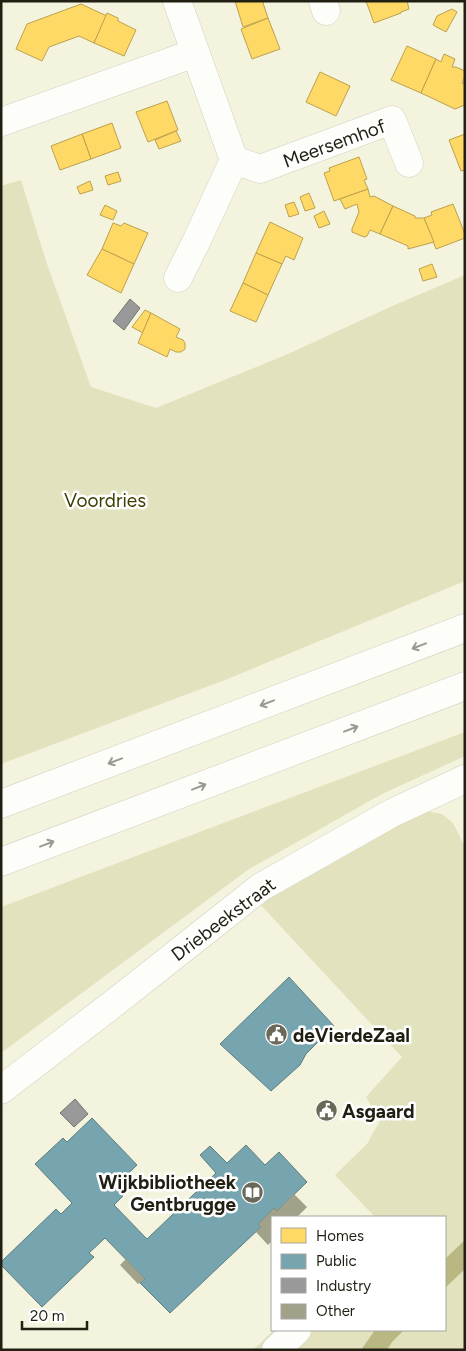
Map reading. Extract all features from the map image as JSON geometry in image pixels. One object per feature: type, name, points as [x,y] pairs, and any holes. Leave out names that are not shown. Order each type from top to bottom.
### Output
[{"type":"main road","points":[[177,1],[234,160],[198,240],[178,278]]},
{"type":"main road","points":[[1,122],[195,52]]},
{"type":"main road","name":"Meersemhof","points":[[234,160],[260,170],[392,120],[409,163]]},
{"type":"main road","points":[[1,804],[465,628]]},
{"type":"main road","points":[[1,862],[465,686]]},
{"type":"main road","name":"Driebeekstraat","points":[[1,1090],[261,887],[392,813],[465,779]]},
{"type":"main road","points":[[276,1350],[296,1331]]},
{"type":"green space","name":"Voordries","points":[[21,180],[46,261],[91,387],[156,408],[288,354],[465,275],[465,581],[230,678],[1,764],[1,186]]},
{"type":"green space","points":[[465,732],[465,756],[382,794],[249,869],[1,1053],[1,907]]},
{"type":"green space","points":[[426,811],[442,814],[453,823],[465,847],[465,1350],[253,1350],[273,1331],[446,1331],[446,1216],[374,1216],[335,1175],[367,1144],[380,1121],[366,1097],[402,1057],[258,902],[397,822]]},
{"type":"shaded area","points":[[465,1240],[465,1269],[446,1287],[446,1258]]},
{"type":"shaded area","points":[[374,1331],[403,1331],[387,1350],[361,1350]]},
{"type":"building: Homes","points":[[235,1],[264,1],[268,18],[243,27]]},
{"type":"building: Homes","points":[[366,1],[407,1],[409,9],[374,23]]},
{"type":"building: Homes","points":[[81,4],[107,16],[94,43],[79,36],[49,47],[42,61],[16,49],[27,24]]},
{"type":"building: Homes","points":[[452,9],[457,12],[446,32],[433,25],[437,16]]},
{"type":"building: Homes","points":[[107,13],[136,30],[124,56],[94,43]]},
{"type":"building: Homes","points":[[268,18],[280,49],[252,59],[241,29]]},
{"type":"building: Homes","points":[[407,46],[436,59],[421,93],[391,80]]},
{"type":"building: Homes","points":[[444,54],[455,59],[452,67],[465,71],[462,83],[465,84],[465,105],[455,109],[421,93],[436,59],[441,62]]},
{"type":"building: Homes","points":[[320,72],[350,86],[336,116],[306,102]]},
{"type":"building: Homes","points":[[167,101],[178,130],[148,142],[136,112]]},
{"type":"building: Homes","points":[[112,123],[121,148],[91,159],[82,134]]},
{"type":"building: Homes","points":[[176,131],[181,141],[159,149],[155,140]]},
{"type":"building: Homes","points":[[82,134],[91,159],[60,170],[51,146]]},
{"type":"building: Homes","points":[[465,134],[465,170],[461,171],[449,140]]},
{"type":"building: Homes","points":[[359,157],[367,179],[364,180],[368,189],[334,201],[324,173],[330,171],[329,168]]},
{"type":"building: Homes","points":[[118,172],[121,181],[108,185],[105,176]]},
{"type":"building: Homes","points":[[90,181],[93,190],[80,194],[77,187]]},
{"type":"building: Homes","points":[[368,189],[370,197],[374,196],[393,206],[380,234],[370,230],[367,236],[364,237],[352,232],[359,212],[357,204],[345,209],[340,199]]},
{"type":"building: Homes","points":[[309,193],[315,208],[305,211],[300,197]]},
{"type":"building: Homes","points":[[294,202],[299,214],[289,217],[285,205]]},
{"type":"building: Homes","points":[[453,204],[465,238],[436,249],[424,218],[432,215],[431,212]]},
{"type":"building: Homes","points":[[105,205],[117,211],[113,220],[100,215]]},
{"type":"building: Homes","points":[[393,206],[415,216],[415,218],[424,218],[434,242],[408,249],[408,246],[380,234]]},
{"type":"building: Homes","points":[[324,211],[330,224],[319,228],[314,216]]},
{"type":"building: Homes","points":[[270,222],[303,238],[294,260],[286,256],[282,264],[256,253]]},
{"type":"building: Homes","points":[[113,223],[121,226],[124,223],[148,233],[134,264],[102,249]]},
{"type":"building: Homes","points":[[102,249],[134,264],[121,293],[87,275]]},
{"type":"building: Homes","points":[[256,253],[282,264],[268,295],[243,283]]},
{"type":"building: Homes","points":[[432,264],[437,277],[423,281],[419,269]]},
{"type":"building: Homes","points":[[243,283],[268,295],[256,322],[230,311]]},
{"type":"building: Homes","points":[[145,310],[151,313],[143,333],[132,327]]},
{"type":"building: Homes","points":[[151,313],[180,329],[176,337],[183,340],[185,349],[181,352],[176,352],[170,349],[167,357],[138,343]]},
{"type":"building: Public","name":"deVierdeZaal","points":[[289,977],[334,1026],[306,1054],[300,1065],[271,1091],[220,1044]]},
{"type":"building: Public","points":[[92,1118],[137,1165],[114,1187],[123,1196],[114,1205],[147,1239],[216,1173],[200,1155],[210,1146],[227,1163],[246,1145],[265,1165],[279,1152],[307,1182],[277,1211],[274,1208],[258,1224],[261,1227],[170,1313],[140,1283],[145,1279],[105,1238],[89,1253],[94,1257],[42,1307],[1,1265],[1,1262],[56,1209],[61,1214],[72,1203],[35,1164],[63,1138],[67,1142]]},
{"type":"building: Industry","points":[[130,299],[140,308],[124,330],[113,321]]},
{"type":"building: Industry","points":[[75,1099],[88,1114],[74,1127],[60,1113]]},
{"type":"building: Other","points":[[294,1194],[307,1207],[298,1216],[271,1216],[271,1242],[268,1245],[256,1232],[261,1227],[258,1224],[274,1208],[277,1211]]},
{"type":"building: Other","points":[[126,1259],[145,1279],[138,1284],[120,1265]]},
{"type":"place","name":"deVierdeZaal","points":[[277,1035]]},
{"type":"place","name":"Asgaard","points":[[326,1111]]},
{"type":"place","name":"Wijkbibliotheek Gentbrugge","points":[[252,1193]]}]
